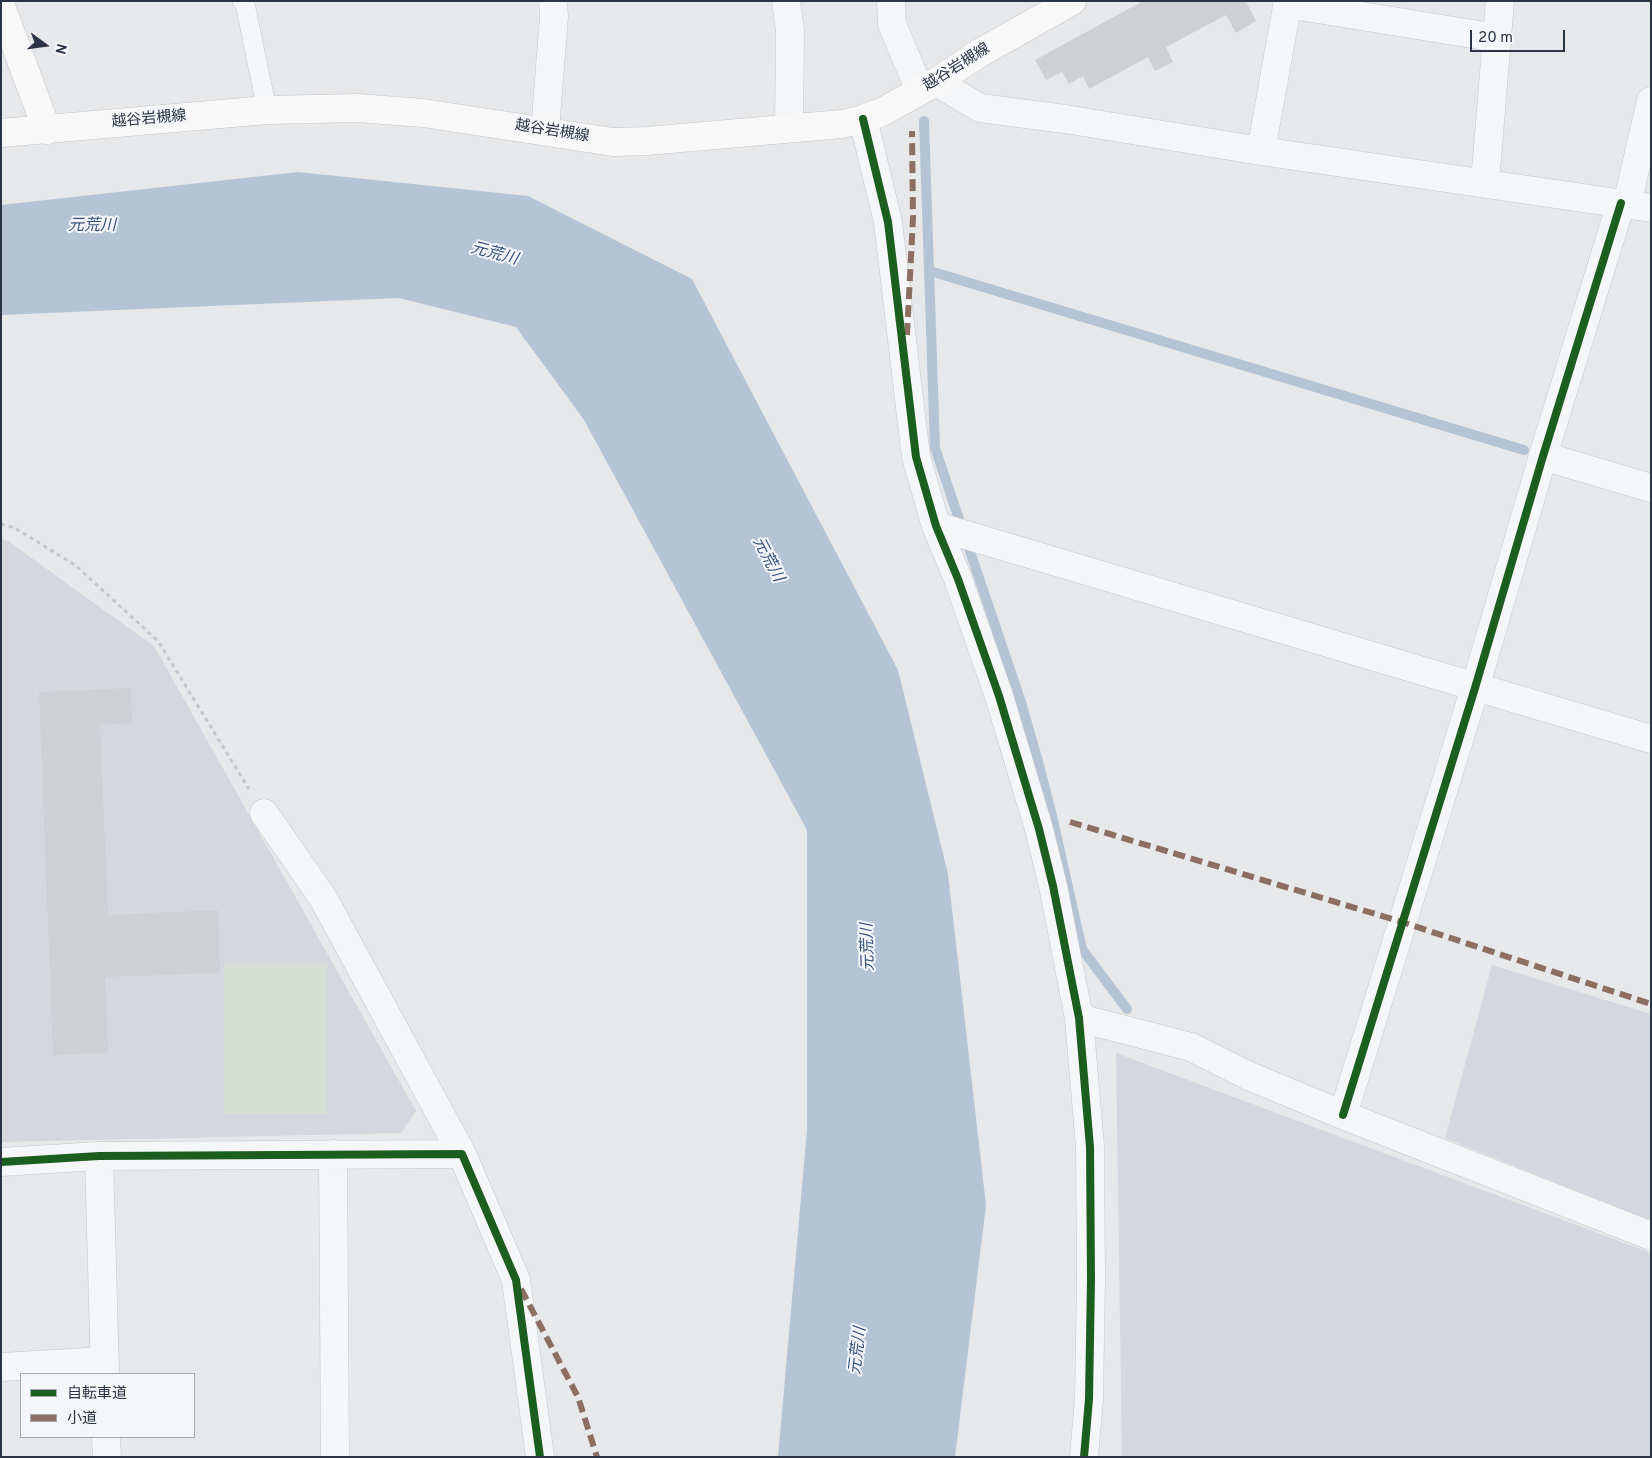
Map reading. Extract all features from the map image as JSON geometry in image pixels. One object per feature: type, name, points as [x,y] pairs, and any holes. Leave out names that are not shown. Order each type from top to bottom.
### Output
[{"type":"main road","name":"越谷岩槻線","points":[[1,133],[267,110],[358,108],[414,112],[544,130],[613,142],[647,141],[842,124],[882,112],[928,86],[978,54],[1072,1]]},
{"type":"main road","points":[[1,6],[47,130]]},
{"type":"street","points":[[544,130],[554,17],[553,1]]},
{"type":"street","points":[[786,1],[790,30],[789,128]]},
{"type":"street","points":[[891,1],[892,24],[928,86],[980,108],[1633,205]]},
{"type":"street","points":[[1485,183],[1500,1]]},
{"type":"street","points":[[1261,151],[1288,2],[1497,38]]},
{"type":"street","points":[[1343,1114],[1475,688],[1543,456],[1633,205],[1651,101]]},
{"type":"street","points":[[863,119],[888,222],[916,457],[936,526],[958,579],[999,696],[1039,829],[1053,886],[1079,1018],[1090,1156],[1091,1279],[1089,1399],[1084,1457]]},
{"type":"street","points":[[1543,456],[1651,488]]},
{"type":"street","points":[[936,526],[1651,739]]},
{"type":"street","points":[[264,813],[323,898],[462,1154],[516,1280],[540,1457]]},
{"type":"street","points":[[1079,1018],[1191,1047],[1249,1076],[1651,1236]]},
{"type":"street","points":[[333,1154],[335,1457]]},
{"type":"street","points":[[1,1162],[99,1156],[462,1154]]},
{"type":"street","points":[[1,1367],[105,1368],[99,1156]]},
{"type":"street","points":[[106,1438],[107,1457]]},
{"type":"lane","points":[[242,1],[245,4],[267,110]]},
{"type":"path","points":[[1,524],[15,528],[75,565],[158,641],[264,813]]},
{"type":"shaded area","points":[[1,539],[8,541],[154,646],[416,1111],[401,1133],[1,1142]]},
{"type":"shaded area","points":[[224,963],[327,963],[327,1114],[224,1114]]},
{"type":"shaded area","points":[[1492,965],[1651,1014],[1651,1221],[1445,1138]]},
{"type":"shaded area","points":[[1116,1053],[1651,1253],[1651,1457],[1122,1457]]},
{"type":"water","name":"元荒川","points":[[298,172],[528,196],[692,279],[898,670],[948,874],[986,1205],[955,1457],[778,1457],[807,1130],[807,830],[584,420],[516,327],[399,298],[1,315],[1,205]]},
{"type":"building","points":[[1143,1],[1246,1],[1256,21],[1236,33],[1226,15],[1166,47],[1173,62],[1155,71],[1148,57],[1089,89],[1083,76],[1069,84],[1062,72],[1046,80],[1035,60]]},
{"type":"building","points":[[131,688],[132,723],[100,725],[108,915],[218,910],[220,973],[105,977],[108,1053],[53,1055],[39,692]]},
{"type":"waterway","points":[[924,121],[935,448],[1021,702],[1052,816],[1082,949],[1127,1009]]},
{"type":"waterway","points":[[930,271],[1524,450]]},
{"type":"marked path","points":[[907,335],[913,218],[912,131]]},
{"type":"marked path","points":[[1070,822],[1402,922],[1651,1004]]},
{"type":"marked path","points":[[521,1289],[578,1397],[597,1457]]},
{"type":"cycle path","points":[[863,119],[888,222],[916,457],[936,526],[958,579],[999,696],[1039,829],[1053,886],[1079,1018],[1090,1147],[1091,1279],[1089,1399],[1084,1457]]},
{"type":"cycle path","points":[[1343,1115],[1475,688],[1543,456],[1621,203]]},
{"type":"cycle path","points":[[1,1162],[99,1156],[462,1154],[516,1280],[540,1457]]}]
